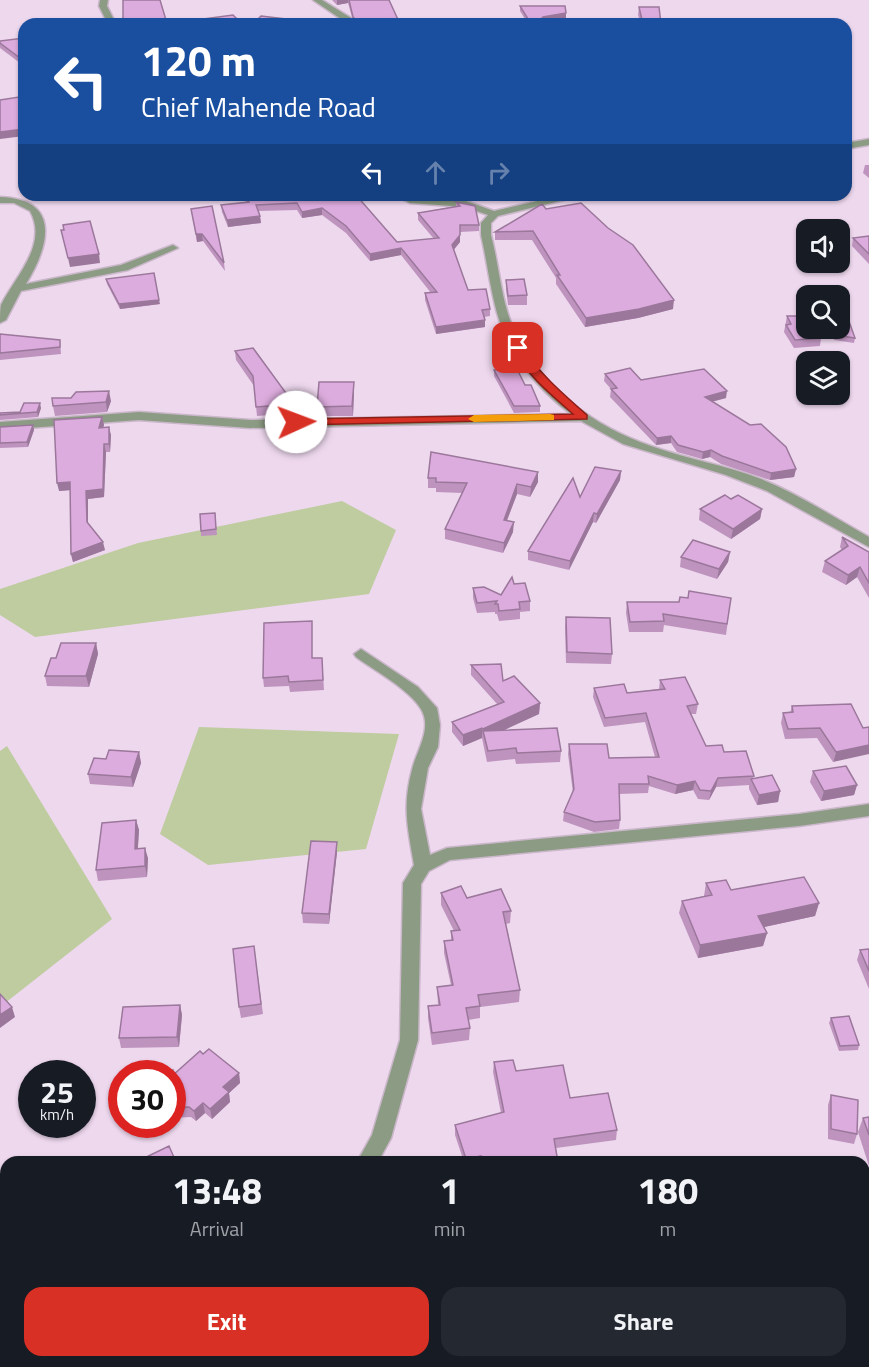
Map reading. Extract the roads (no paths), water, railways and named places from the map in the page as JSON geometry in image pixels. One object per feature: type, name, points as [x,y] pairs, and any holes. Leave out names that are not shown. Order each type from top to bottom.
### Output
[{"type":"street","points":[[104,0],[103,6],[109,18]]},
{"type":"street","points":[[317,0],[346,18]]},
{"type":"street","points":[[852,145],[869,142]]},
{"type":"street","points":[[0,200],[27,203],[34,208],[40,224],[33,262],[6,302],[0,320]]},
{"type":"street","points":[[424,201],[466,204],[494,214]]},
{"type":"street","points":[[547,201],[494,214],[486,224],[486,235],[510,335],[525,361],[546,384],[583,417],[619,438],[647,449],[758,482],[869,543]]},
{"type":"street","points":[[16,289],[124,268],[173,248]]},
{"type":"street","points":[[0,426],[139,416],[186,422],[250,424],[583,417]]},
{"type":"street","points":[[361,654],[413,692],[429,708],[432,725],[430,747],[420,768],[413,809],[423,866]]},
{"type":"street","points":[[370,1156],[381,1138],[409,1040],[412,883],[423,866],[447,854],[799,820],[869,810]]}]
